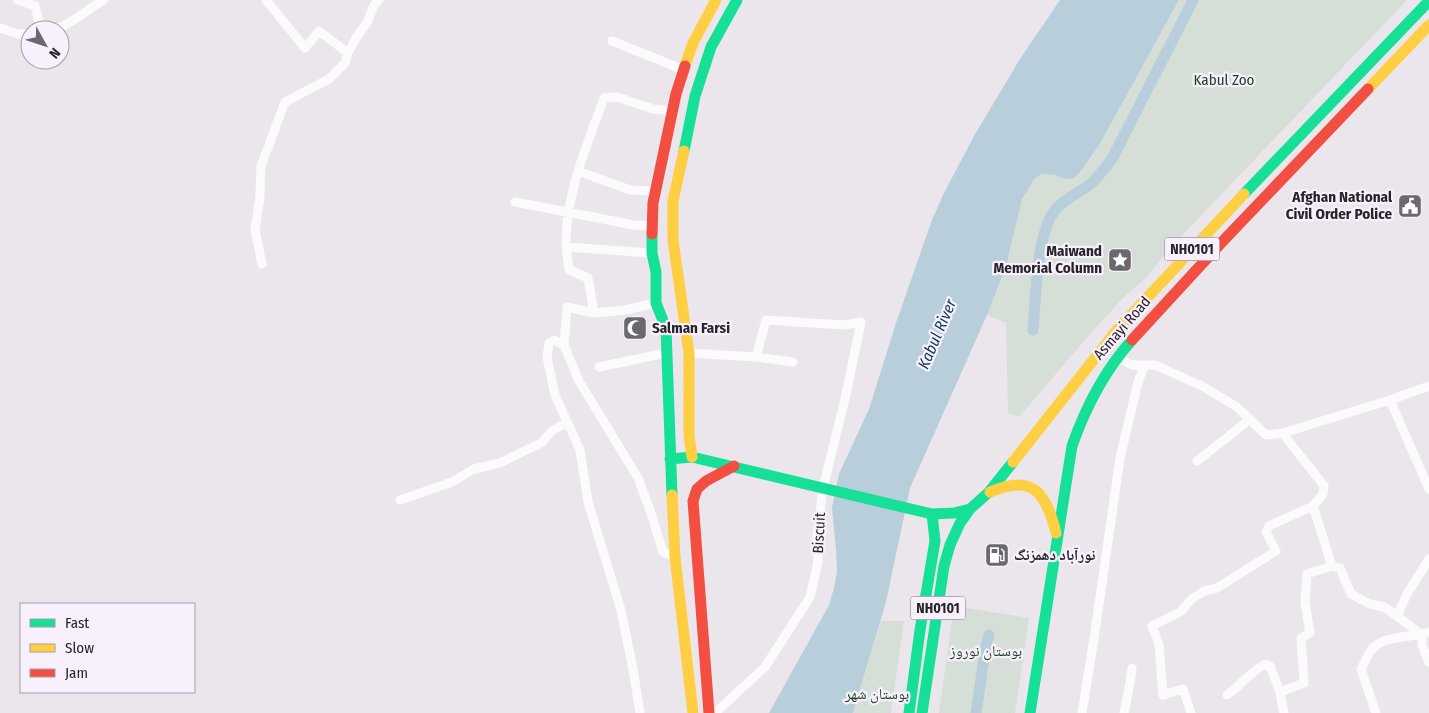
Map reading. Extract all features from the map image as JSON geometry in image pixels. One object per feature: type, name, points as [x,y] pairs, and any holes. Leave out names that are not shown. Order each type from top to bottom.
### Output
[{"type":"main road","points":[[693,713],[675,557],[666,328],[656,303],[656,272],[652,254],[653,203],[672,111],[684,70],[693,43],[716,0]]},
{"type":"main road","points":[[692,456],[689,436],[689,353],[673,240],[673,202],[695,96],[712,47],[737,0]]},
{"type":"main road","name":"Asmayi Road","points":[[922,713],[944,566],[950,545],[970,509],[990,492],[1117,330],[1277,159],[1429,1]]},
{"type":"main road","name":"Asmayi Road","points":[[1030,713],[1072,446],[1080,423],[1117,357],[1223,240],[1429,25]]},
{"type":"main road","points":[[670,459],[692,456],[932,514],[954,513],[970,509]]},
{"type":"main road","points":[[709,713],[693,501],[696,490],[734,466]]},
{"type":"main road","name":"NH0101","points":[[990,492],[1010,484],[1022,484],[1039,492],[1048,505],[1058,543]]},
{"type":"main road","points":[[909,713],[920,630],[935,541],[932,514]]},
{"type":"street","points":[[18,0],[36,6],[39,20]]},
{"type":"street","points":[[70,22],[104,0]]},
{"type":"street","points":[[266,0],[305,48],[318,31],[348,53]]},
{"type":"street","points":[[262,264],[255,230],[260,197],[260,166],[285,102],[329,79],[345,63],[348,53],[367,23],[378,0]]},
{"type":"street","points":[[0,28],[20,34]]},
{"type":"street","points":[[612,42],[684,70]]},
{"type":"street","points":[[594,313],[588,278],[570,270],[566,247],[569,214],[578,171],[604,98],[617,97],[653,108],[672,111]]},
{"type":"street","points":[[578,171],[630,190],[655,190]]},
{"type":"street","points":[[515,202],[569,214],[634,225],[653,226]]},
{"type":"street","points":[[566,247],[652,254]]},
{"type":"street","points":[[656,303],[625,310],[594,313],[567,307],[564,345],[579,381],[638,478],[663,552],[675,557]]},
{"type":"street","name":"Biscuit","points":[[715,713],[765,667],[810,597],[818,562],[817,537],[861,322],[844,325],[766,320],[756,357]]},
{"type":"street","points":[[564,345],[554,340],[549,343],[547,357],[555,395],[580,450],[588,502],[619,603],[634,669],[640,713]]},
{"type":"street","points":[[689,353],[756,357],[793,362]]},
{"type":"street","points":[[599,366],[666,354]]},
{"type":"street","points":[[1117,357],[1132,365],[1155,365],[1202,386],[1237,407],[1266,435],[1283,433],[1429,386]]},
{"type":"street","points":[[1082,713],[1120,458],[1138,382],[1145,365]]},
{"type":"street","points":[[1390,400],[1429,489]]},
{"type":"street","points":[[1197,462],[1248,419]]},
{"type":"street","points":[[400,500],[452,482],[474,469],[500,463],[541,443],[552,431],[567,422]]},
{"type":"street","points":[[1191,713],[1183,689],[1163,695],[1159,645],[1152,626],[1180,612],[1192,599],[1204,591],[1217,588],[1276,551],[1266,532],[1269,526],[1313,506],[1323,494],[1324,486],[1283,433]]},
{"type":"street","points":[[1313,506],[1332,566]]},
{"type":"street","points":[[1397,616],[1407,594],[1429,559]]},
{"type":"street","points":[[1280,692],[1304,683],[1300,638],[1310,633],[1305,602],[1307,574],[1332,566],[1340,568],[1352,594],[1370,604],[1389,609],[1397,616],[1426,633]]},
{"type":"street","points":[[1426,633],[1422,645],[1429,662]]},
{"type":"street","points":[[1376,713],[1361,669],[1371,651],[1375,646],[1390,640],[1426,633]]},
{"type":"street","points":[[1227,695],[1243,684],[1259,667],[1266,664],[1270,666],[1280,692],[1284,713]]},
{"type":"street","points":[[1124,713],[1132,668]]},
{"type":"green space","name":"Kabul Zoo","points":[[1179,0],[1407,0],[1172,246],[1146,278],[1122,299],[1019,417],[1008,413],[1006,323],[987,315],[1006,267],[1025,193],[1036,177],[1047,174],[1066,179],[1090,159]]},
{"type":"green space","name":"بوستان نوروز","points":[[954,606],[1029,618],[1015,713],[939,713]]},
{"type":"green space","name":"بوستان شهر","points":[[881,621],[904,621],[891,713],[853,713]]},
{"type":"water","name":"Kabul River","points":[[1060,0],[1179,0],[1098,147],[1080,172],[1074,178],[1066,179],[1042,174],[1034,179],[1022,199],[1006,267],[987,315],[910,488],[886,602],[853,713],[769,713],[829,605],[837,572],[832,508],[839,474],[869,409],[896,323],[932,220],[974,136],[1020,59]]},
{"type":"waterway","points":[[1033,330],[1038,265],[1050,218],[1060,205],[1095,180],[1113,157],[1193,0]]},
{"type":"waterway","points":[[976,713],[989,635]]},
{"type":"traffic: fast","points":[[684,151],[695,96],[711,47],[737,0]]},
{"type":"traffic: fast","points":[[1244,194],[1429,1]]},
{"type":"traffic: fast","points":[[652,234],[652,253],[656,272],[656,303],[666,328],[672,495]]},
{"type":"traffic: fast","points":[[1030,713],[1072,446],[1097,390],[1113,364],[1132,340]]},
{"type":"traffic: fast","points":[[670,459],[692,457],[932,514],[954,513],[970,509]]},
{"type":"traffic: fast","points":[[922,713],[944,566],[950,545],[960,523],[970,509],[989,492],[1013,462]]},
{"type":"traffic: fast","points":[[909,713],[920,630],[935,541],[932,514]]},
{"type":"traffic: slow","points":[[685,66],[693,43],[716,0]]},
{"type":"traffic: slow","points":[[1368,89],[1429,25]]},
{"type":"traffic: slow","points":[[684,151],[673,201],[673,240],[689,353],[689,436],[692,457]]},
{"type":"traffic: slow","points":[[1013,462],[1117,330],[1244,194]]},
{"type":"traffic: slow","points":[[990,492],[1017,485],[1027,486],[1035,490],[1048,507],[1056,533]]},
{"type":"traffic: slow","points":[[672,495],[675,557],[693,713]]},
{"type":"traffic: jam","points":[[652,234],[653,203],[676,94],[685,66]]},
{"type":"traffic: jam","points":[[1132,340],[1223,241],[1368,89]]},
{"type":"traffic: jam","points":[[709,713],[693,501],[697,489],[706,481],[734,466]]},
{"type":"place","name":"Afghan National Civil Order Police","points":[[1410,206]]},
{"type":"place","name":"Maiwand Memorial Column","points":[[1120,260]]},
{"type":"place","name":"Salman Farsi","points":[[635,328]]},
{"type":"place","name":"نورآباد دهمزنگ","points":[[997,555]]}]
